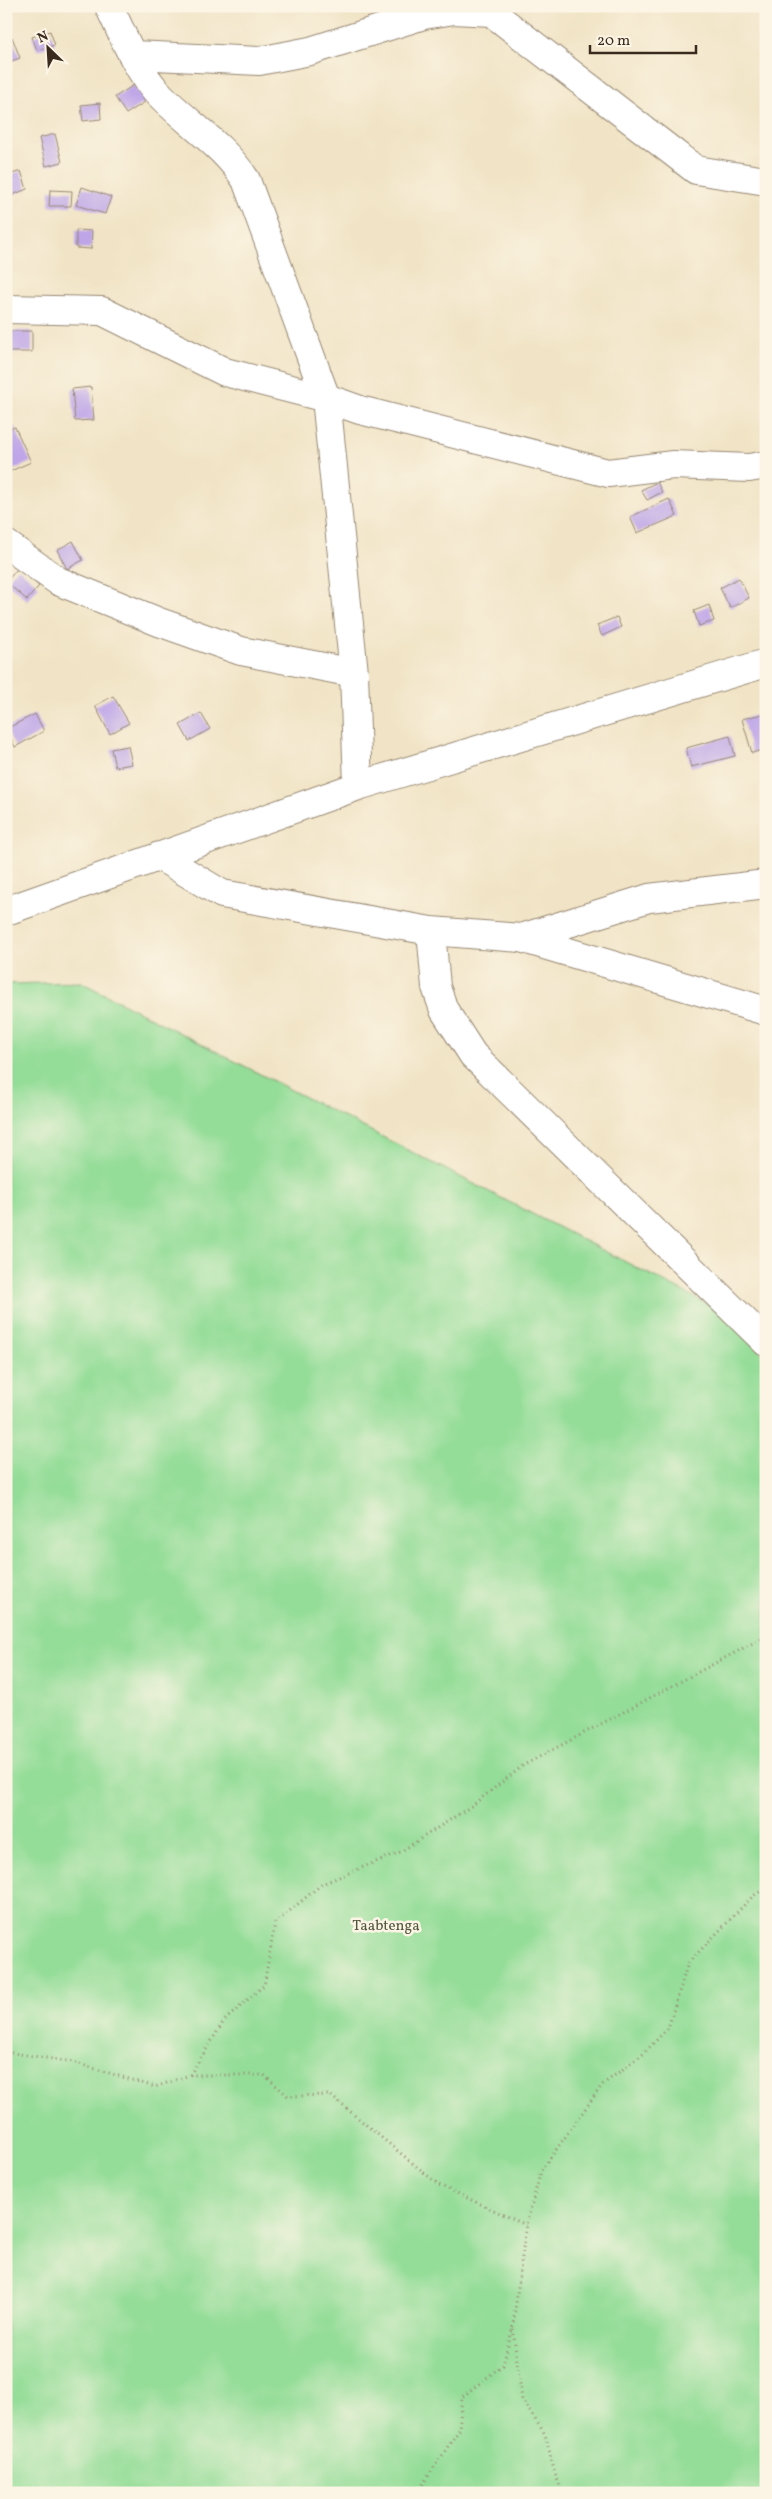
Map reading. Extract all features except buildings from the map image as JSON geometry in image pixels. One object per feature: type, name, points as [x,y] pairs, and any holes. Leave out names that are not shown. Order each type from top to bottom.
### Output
[{"type":"street","points":[[109,6],[134,55],[160,95],[232,160],[246,180],[326,398],[354,673],[358,786]]},
{"type":"street","points":[[134,55],[259,61],[310,51],[424,15],[454,10],[491,12],[696,170],[766,181]]},
{"type":"street","points":[[6,310],[102,311],[225,372],[326,398],[360,410],[608,473],[673,464],[749,468],[766,465]]},
{"type":"street","points":[[6,544],[58,581],[159,622],[240,651],[354,673]]},
{"type":"street","points":[[6,911],[358,786],[766,663]]},
{"type":"street","points":[[159,856],[222,894],[431,931],[522,938],[766,1011]]},
{"type":"street","points":[[522,938],[649,898],[766,884]]},
{"type":"street","points":[[431,931],[436,987],[444,1010],[474,1055],[766,1342]]},
{"type":"path","points":[[190,2075],[224,2022],[264,1985],[275,1923],[322,1884],[400,1852],[470,1807],[524,1765],[766,1636]]},
{"type":"path","points":[[417,2493],[459,2430],[462,2397],[503,2365],[513,2326],[526,2224],[541,2170],[602,2086],[643,2054],[668,2028],[688,1963],[754,1896],[766,1888]]},
{"type":"path","points":[[6,2052],[73,2062],[155,2087],[190,2075],[264,2075],[288,2096],[330,2095],[439,2185],[526,2224]]},
{"type":"path","points":[[513,2326],[522,2400],[545,2434],[555,2474],[563,2493]]},
{"type":"green space","name":"Taabtenga","points":[[81,982],[721,1311],[766,1358],[766,2493],[6,2493],[6,984]]}]
